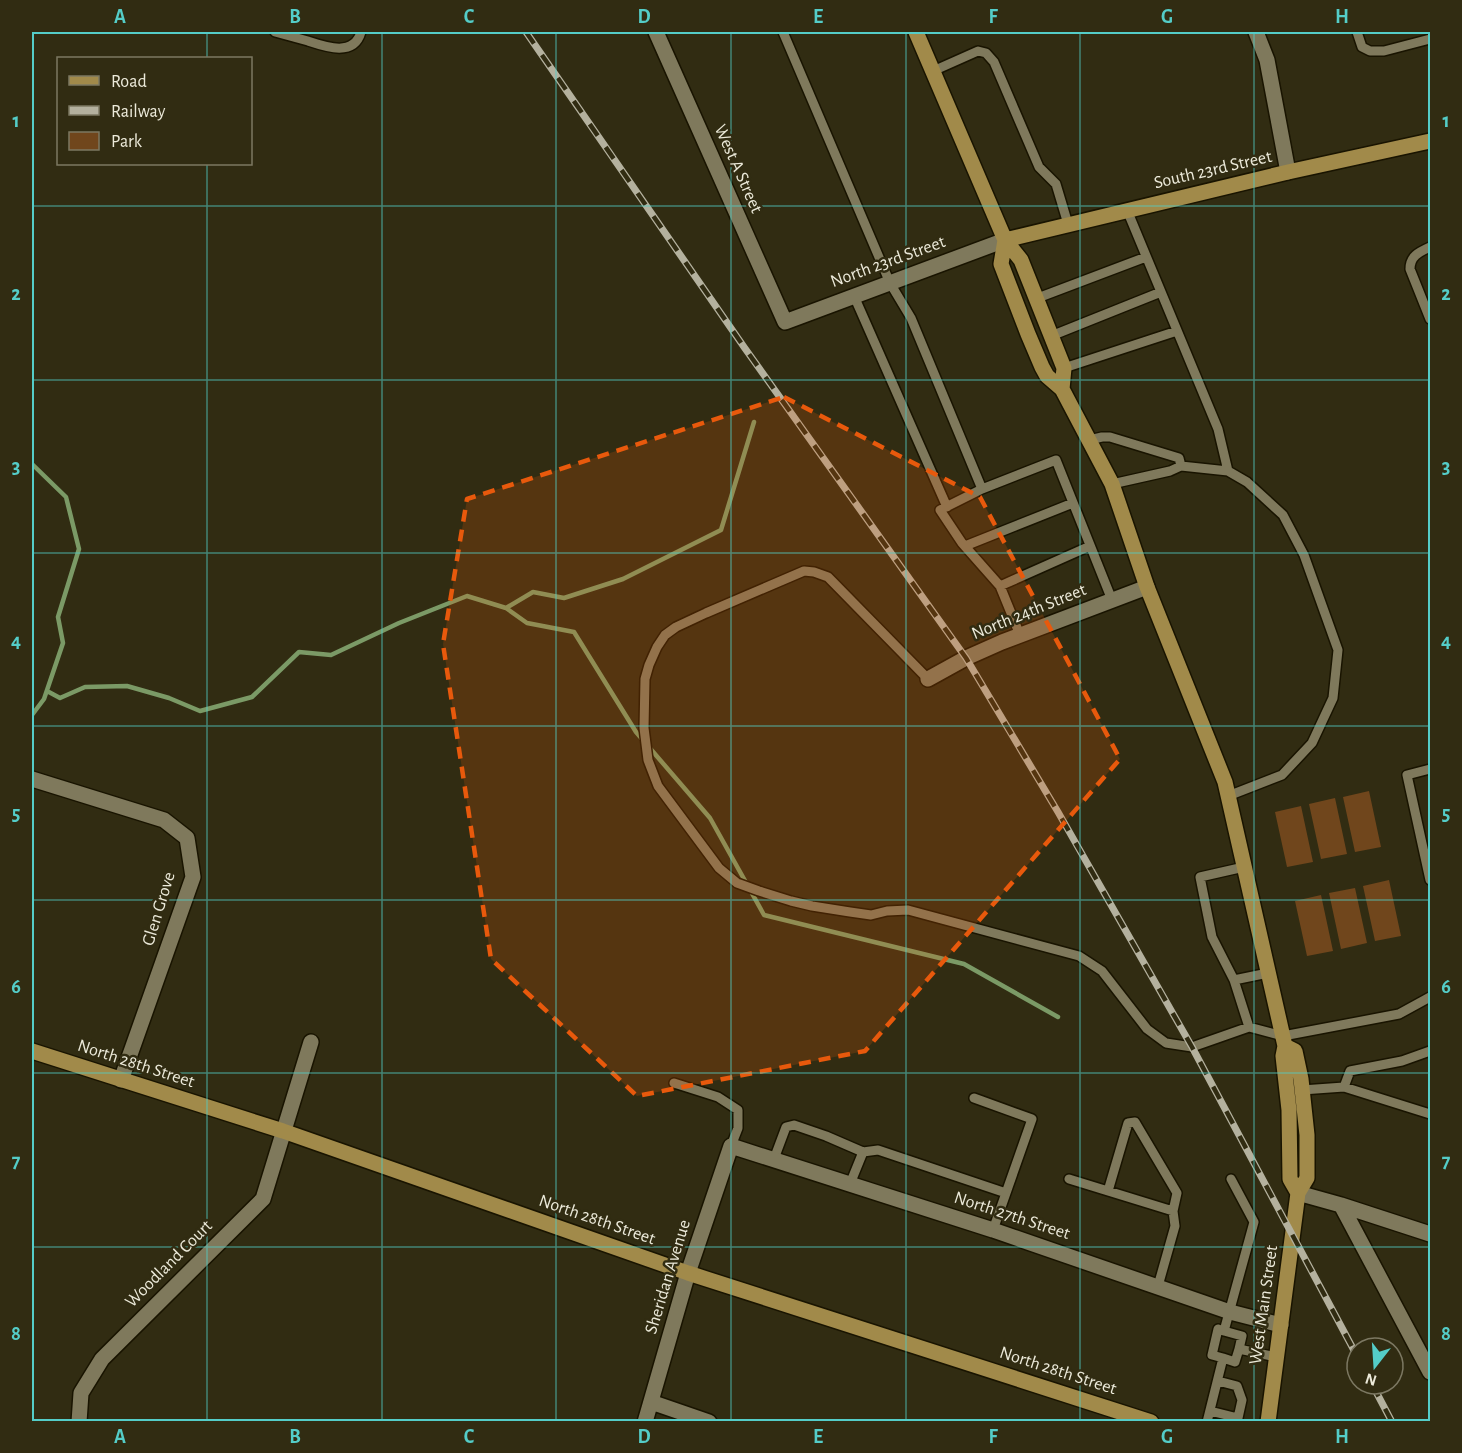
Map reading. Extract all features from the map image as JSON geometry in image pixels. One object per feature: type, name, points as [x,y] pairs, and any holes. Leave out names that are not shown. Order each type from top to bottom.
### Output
[{"type":"main road","points":[[916,32],[1005,240],[1021,260],[1064,368],[1062,389]]},
{"type":"main road","name":"South 23rd Street","points":[[1005,240],[1288,172],[1431,141]]},
{"type":"main road","points":[[1005,240],[1001,264],[1042,367],[1047,376],[1062,389],[1112,484],[1147,587],[1225,782],[1284,1041],[1290,1179],[1298,1193],[1307,1178],[1307,1135],[1295,1051],[1284,1041]]},
{"type":"main road","name":"North 28th Street","points":[[32,1051],[283,1131],[688,1273],[1151,1422]]},
{"type":"main road","name":"West Main Street","points":[[1268,1422],[1298,1193]]},
{"type":"street","name":"West A Street","points":[[656,32],[785,322]]},
{"type":"street","points":[[1256,32],[1267,60],[1288,172]]},
{"type":"street","name":"North 23rd Street","points":[[785,322],[1005,240]]},
{"type":"street","name":"North 24th Street","points":[[928,679],[966,658],[1020,635],[1147,587]]},
{"type":"street","name":"Glen Grove","points":[[32,779],[164,820],[187,838],[193,877],[121,1080]]},
{"type":"street","name":"Woodland Court","points":[[79,1422],[81,1393],[102,1359],[263,1199],[310,1042]]},
{"type":"street","name":"North 27th Street","points":[[731,1146],[993,1230],[1230,1312],[1281,1325]]},
{"type":"street","name":"Sheridan Avenue","points":[[645,1422],[688,1273],[731,1146]]},
{"type":"street","points":[[1298,1193],[1431,1234]]},
{"type":"street","points":[[1341,1205],[1431,1371]]},
{"type":"street","points":[[651,1402],[709,1422]]},
{"type":"lane","points":[[275,32],[327,47],[339,48],[347,48],[355,43],[361,32]]},
{"type":"lane","points":[[783,32],[890,283],[911,318],[982,489]]},
{"type":"lane","points":[[1357,32],[1362,47],[1370,51],[1384,51],[1431,39]]},
{"type":"lane","points":[[933,71],[978,51],[986,53],[994,63],[1039,167],[1056,183],[1068,224]]},
{"type":"lane","points":[[1127,210],[1218,429],[1228,471]]},
{"type":"lane","points":[[1431,247],[1417,253],[1410,262],[1410,269],[1431,319]]},
{"type":"lane","points":[[1035,299],[1146,257]]},
{"type":"lane","points":[[1051,336],[1161,292]]},
{"type":"lane","points":[[854,296],[947,507]]},
{"type":"lane","points":[[1064,368],[1177,331]]},
{"type":"lane","points":[[1089,440],[1110,437],[1179,458],[1181,466]]},
{"type":"lane","points":[[1020,635],[1000,586],[965,546],[940,510],[982,489],[1056,460],[1112,600]]},
{"type":"lane","points":[[1112,484],[1170,471],[1181,466],[1228,471],[1247,482],[1283,515],[1304,555],[1338,650],[1333,698],[1312,744],[1282,775],[1228,796]]},
{"type":"lane","points":[[965,546],[1073,503]]},
{"type":"lane","points":[[1000,586],[1090,546]]},
{"type":"lane","points":[[928,679],[828,577],[804,571],[706,613],[676,627],[665,635],[657,647],[645,679],[644,728],[648,760],[658,786],[719,868],[737,883],[790,901],[831,909],[871,915],[887,911],[908,910],[1079,956],[1102,971],[1147,1029],[1166,1043],[1192,1047],[1249,1027],[1284,1041],[1398,1014],[1431,997]]},
{"type":"lane","points":[[1431,769],[1407,775],[1431,880]]},
{"type":"lane","points":[[1244,867],[1200,877],[1212,937],[1234,980],[1249,1027]]},
{"type":"lane","points":[[1234,980],[1268,973]]},
{"type":"lane","points":[[1344,1088],[1350,1071],[1402,1061],[1431,1051]]},
{"type":"lane","points":[[674,1083],[718,1096],[738,1110],[738,1128],[731,1146]]},
{"type":"lane","points":[[1302,1090],[1344,1088],[1431,1114]]},
{"type":"lane","points":[[974,1098],[1032,1119],[993,1230]]},
{"type":"lane","points":[[1108,1191],[1128,1123],[1135,1122],[1177,1193],[1173,1211],[1175,1226],[1158,1286]]},
{"type":"lane","points":[[774,1159],[786,1127],[794,1125],[863,1152],[878,1150],[1006,1193]]},
{"type":"lane","points":[[850,1184],[863,1152]]},
{"type":"lane","points":[[1068,1179],[1173,1211]]},
{"type":"lane","points":[[1224,1330],[1254,1222],[1231,1179]]},
{"type":"lane","points":[[1218,1329],[1242,1336],[1239,1349],[1235,1362],[1212,1355],[1218,1329]]},
{"type":"lane","points":[[1239,1349],[1276,1357]]},
{"type":"lane","points":[[1207,1422],[1223,1358]]},
{"type":"lane","points":[[1210,1411],[1238,1418],[1242,1400],[1237,1386],[1218,1381]]},
{"type":"highlighted area","points":[[784,397],[980,497],[1120,759],[865,1051],[637,1096],[491,959],[443,644],[467,499]]},
{"type":"green space","points":[[1369,791],[1381,847],[1355,852],[1343,797]]},
{"type":"green space","points":[[1335,798],[1347,854],[1321,859],[1309,804]]},
{"type":"green space","points":[[1301,806],[1313,862],[1287,867],[1275,812]]},
{"type":"green space","points":[[1389,880],[1401,936],[1375,941],[1363,886]]},
{"type":"green space","points":[[1355,888],[1367,943],[1341,949],[1329,893]]},
{"type":"green space","points":[[1321,895],[1333,951],[1307,956],[1295,901]]},
{"type":"waterway","points":[[47,691],[60,698],[85,687],[127,686],[169,698],[200,711],[252,697],[299,652],[331,655],[399,623],[467,596],[506,608],[533,592],[564,598],[623,579],[721,530],[754,422]]},
{"type":"waterway","points":[[32,464],[66,497],[79,549],[58,617],[63,643],[44,699],[32,715]]},
{"type":"waterway","points":[[506,608],[527,623],[574,632],[636,732],[710,818],[764,915],[964,964],[1058,1017]]},
{"type":"railway","points":[[526,32],[744,347],[966,658],[1058,812],[1192,1047],[1346,1336]]},
{"type":"railway","points":[[1378,1396],[1392,1422]]}]
